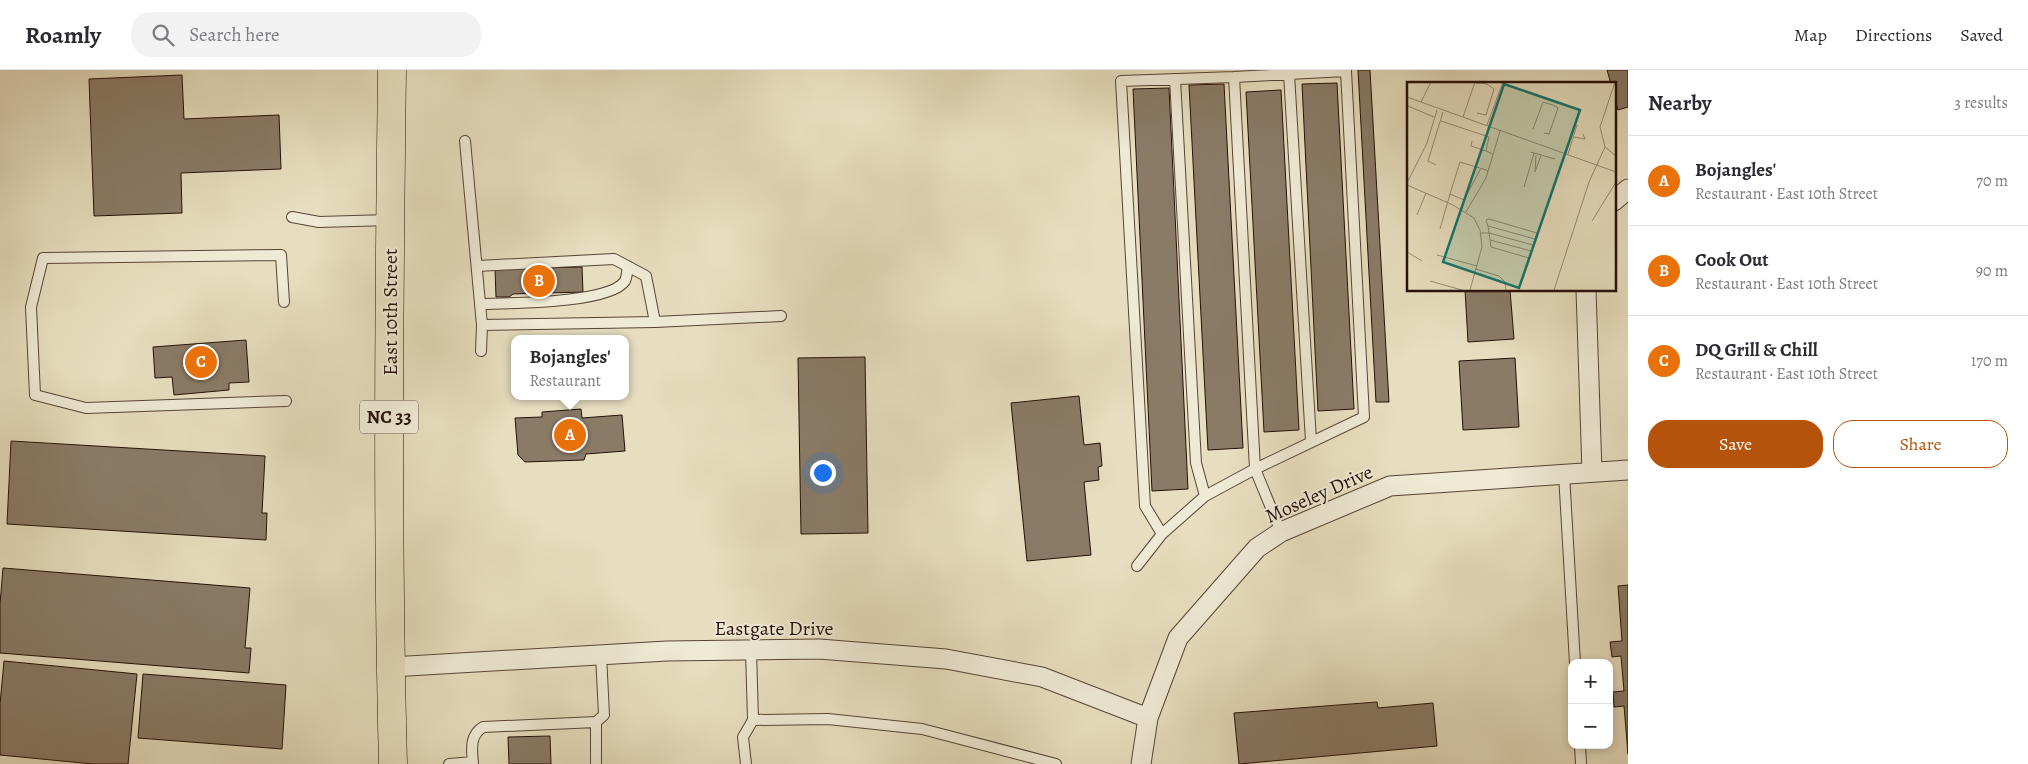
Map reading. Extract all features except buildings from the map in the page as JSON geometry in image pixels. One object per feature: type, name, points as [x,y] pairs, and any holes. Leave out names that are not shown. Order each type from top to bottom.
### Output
[{"type":"main road","name":"East 10th Street","points":[[392,70],[389,318],[393,764]]},
{"type":"street","points":[[1616,199],[1628,189]]},
{"type":"street","points":[[1586,291],[1592,472]]},
{"type":"street","name":"Moseley Drive","points":[[1141,764],[1148,718],[1178,638],[1257,548],[1281,532],[1390,486],[1628,470]]},
{"type":"street","name":"Eastgate Drive","points":[[391,667],[667,651],[819,649],[946,659],[1042,677],[1148,718]]},
{"type":"lane","points":[[1137,566],[1162,534],[1205,496],[1311,441],[1364,417],[1346,71],[1234,77],[1121,80],[1145,506],[1162,534]]},
{"type":"lane","points":[[1289,74],[1311,441]]},
{"type":"lane","points":[[1234,77],[1255,469],[1281,532]]},
{"type":"lane","points":[[1175,79],[1196,463],[1205,496]]},
{"type":"lane","points":[[465,141],[482,325],[481,351]]},
{"type":"lane","points":[[292,217],[318,222],[390,220]]},
{"type":"lane","points":[[284,302],[281,255],[43,258],[31,308],[35,395],[86,408],[286,401]]},
{"type":"lane","points":[[477,266],[614,259],[646,276],[655,322]]},
{"type":"lane","points":[[480,304],[560,301],[593,295],[616,289],[625,280],[628,266]]},
{"type":"lane","points":[[482,325],[655,322],[781,316]]},
{"type":"lane","points":[[1564,474],[1575,659]]},
{"type":"lane","points":[[746,764],[743,738],[753,720],[751,650]]},
{"type":"lane","points":[[449,764],[473,763],[472,739],[476,731],[483,727],[596,722],[604,715],[602,655]]},
{"type":"lane","points":[[753,720],[828,719],[922,729],[1056,764]]},
{"type":"lane","points":[[596,722],[596,764]]},
{"type":"lane","points":[[1580,749],[1581,764]]},
{"type":"place","name":"Cook Out","points":[[539,281]]},
{"type":"place","name":"DQ Grill & Chill","points":[[201,362]]},
{"type":"place","name":"Bojangles'","points":[[570,435]]}]
